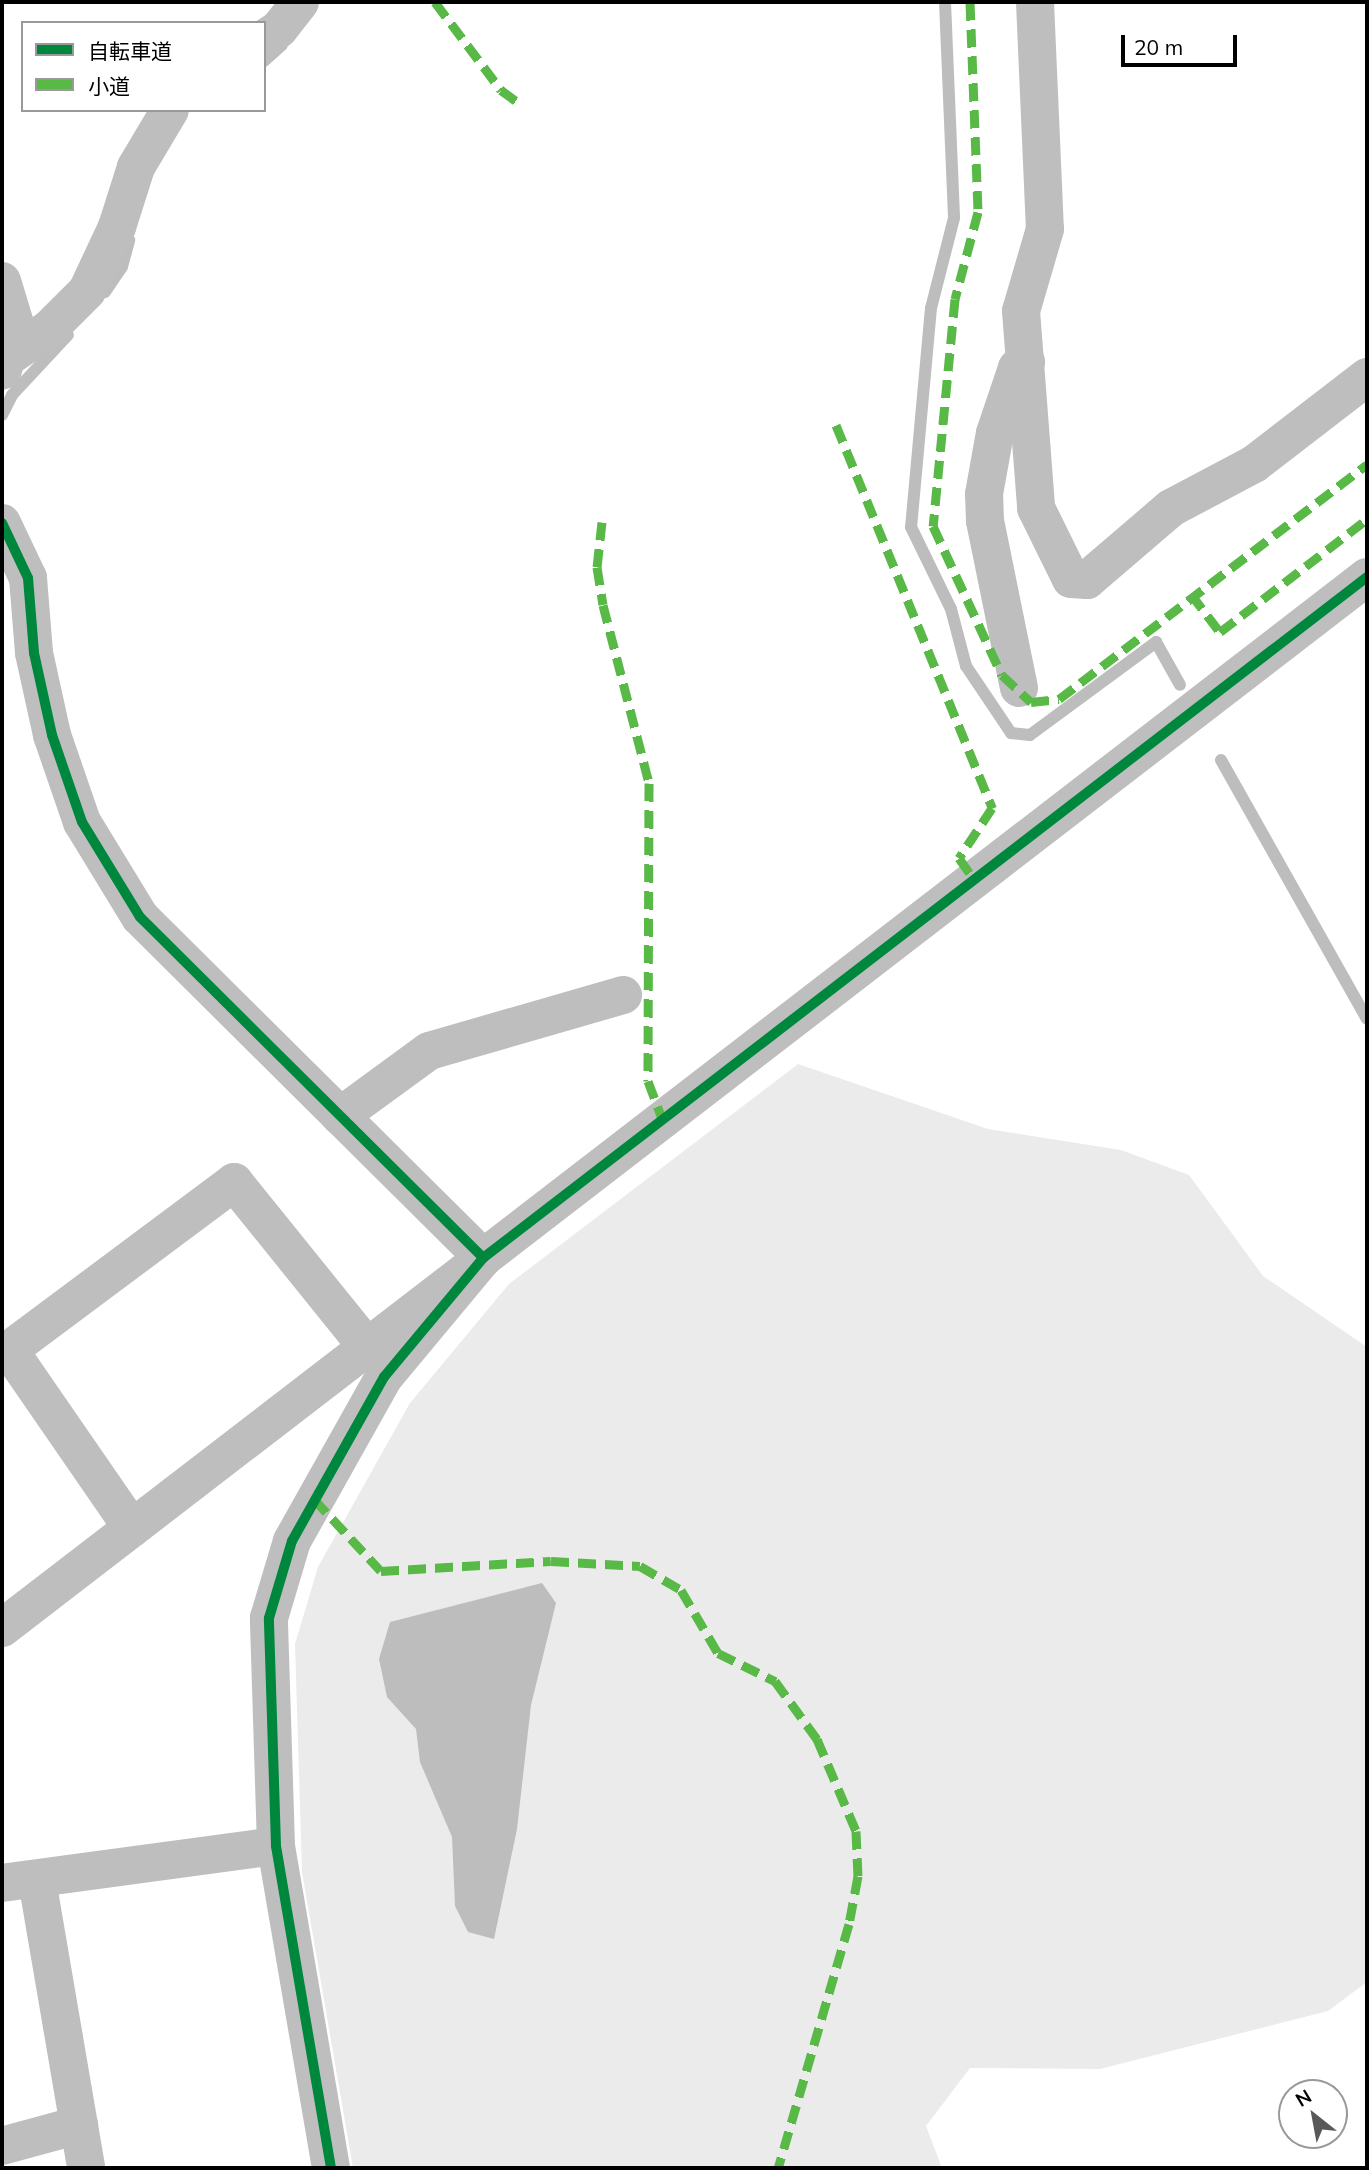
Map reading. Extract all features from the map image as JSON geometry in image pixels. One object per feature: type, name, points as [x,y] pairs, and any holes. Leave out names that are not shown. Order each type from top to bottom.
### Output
[{"type":"street","points":[[266,38],[279,29],[300,2]]},
{"type":"street","points":[[1035,2],[1045,229],[1021,312],[1027,361],[1036,508],[1071,579],[1087,580],[1171,508],[1254,464],[1367,377]]},
{"type":"street","points":[[6,364],[49,329],[87,291],[117,227],[136,167],[169,112]]},
{"type":"street","points":[[2,282],[15,324],[6,364]]},
{"type":"street","points":[[1020,688],[985,521],[984,494],[995,433],[1017,368],[1027,361]]},
{"type":"street","points":[[2,523],[28,579],[34,653],[52,734],[82,822],[140,917],[483,1258]]},
{"type":"street","points":[[2,1628],[1367,577]]},
{"type":"street","points":[[340,1116],[429,1051],[623,995]]},
{"type":"street","points":[[132,1528],[9,1350],[234,1182],[368,1347]]},
{"type":"street","points":[[331,2168],[276,1846],[269,1618],[292,1541],[384,1377],[483,1258]]},
{"type":"street","points":[[86,2168],[79,2125],[20,1881],[276,1846]]},
{"type":"street","points":[[2,2146],[79,2125]]},
{"type":"shaded area","points":[[798,1064],[988,1129],[1121,1150],[1189,1175],[1263,1276],[1367,1347],[1367,1982],[1328,2011],[1100,2069],[970,2068],[926,2126],[942,2168],[353,2168],[302,1872],[295,1644],[318,1567],[410,1403],[509,1284]]},
{"type":"shaded area","points":[[542,1583],[556,1603],[531,1705],[517,1829],[494,1939],[468,1932],[455,1906],[452,1837],[420,1762],[416,1729],[387,1697],[379,1659],[390,1622]]},
{"type":"waterway","points":[[945,2],[954,218],[931,308],[911,527],[951,609],[966,666],[1011,733],[1030,735],[1156,642],[1180,685]]},
{"type":"waterway","points":[[266,59],[282,45]]},
{"type":"waterway","points":[[105,292],[122,267],[129,240]]},
{"type":"waterway","points":[[2,415],[12,395],[68,335]]},
{"type":"waterway","points":[[1221,760],[1367,1019]]},
{"type":"marked path","points":[[435,2],[501,90],[522,105]]},
{"type":"marked path","points":[[970,2],[978,212],[955,299],[933,526],[1002,675],[1031,702],[1059,699],[1367,464]]},
{"type":"marked path","points":[[836,425],[992,808],[959,858],[975,881]]},
{"type":"marked path","points":[[1191,594],[1220,632],[1367,519]]},
{"type":"marked path","points":[[602,522],[597,567],[603,605],[649,783],[648,1081],[663,1121]]},
{"type":"marked path","points":[[314,1499],[381,1571],[551,1561],[640,1566],[681,1590],[718,1653],[775,1681],[817,1739],[856,1831],[858,1876],[849,1924],[778,2168]]},
{"type":"cycle path","points":[[2,523],[28,578],[34,653],[52,735],[82,822],[140,917],[483,1258]]},
{"type":"cycle path","points":[[331,2168],[276,1846],[269,1618],[292,1541],[384,1377],[483,1258],[1367,577]]}]
